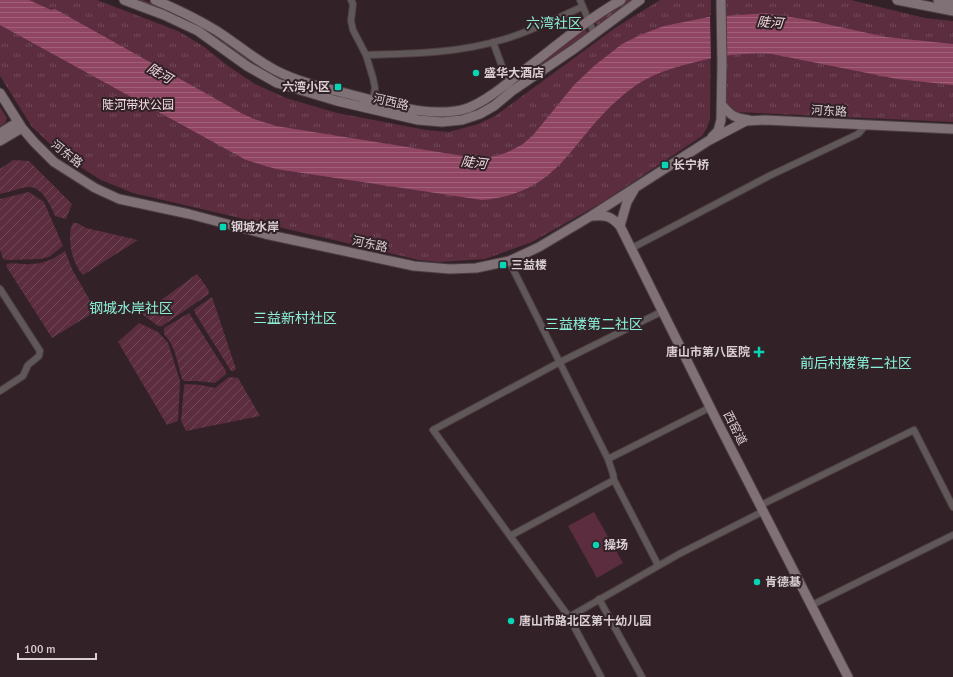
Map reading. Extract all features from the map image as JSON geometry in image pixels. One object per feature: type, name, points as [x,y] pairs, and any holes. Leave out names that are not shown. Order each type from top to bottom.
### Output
[{"type":"street","name":"河西路","points":[[124,0],[164,15],[198,31],[246,66],[277,83],[373,110],[418,120],[442,122],[462,120],[480,114],[494,106],[640,0]]},
{"type":"street","name":"河西路","points":[[156,0],[195,18],[218,32],[253,58],[276,71],[316,85],[397,106],[426,111],[451,111],[468,108],[490,96],[589,21],[620,0]]},
{"type":"street","points":[[351,0],[353,4],[351,21],[353,30],[366,55],[375,88],[373,110]]},
{"type":"street","points":[[580,0],[594,33]]},
{"type":"street","name":"河东路","points":[[708,141],[718,131],[721,120],[721,0]]},
{"type":"street","points":[[897,0],[953,12]]},
{"type":"street","points":[[938,0],[953,2]]},
{"type":"street","points":[[366,55],[456,50],[507,39],[582,7]]},
{"type":"street","points":[[493,42],[503,69],[511,81]]},
{"type":"street","name":"河东路","points":[[0,92],[20,125],[54,162],[95,188],[119,199],[189,214],[265,234],[414,266],[450,269],[476,268],[509,261],[539,247],[591,216],[708,141],[734,126],[751,120],[953,129]]},
{"type":"street","points":[[722,105],[732,116],[751,120]]},
{"type":"street","points":[[0,133],[20,125]]},
{"type":"street","points":[[0,141],[20,125]]},
{"type":"street","points":[[632,248],[769,176],[858,134],[866,125]]},
{"type":"street","points":[[620,226],[627,202],[635,188]]},
{"type":"street","points":[[591,216],[606,216],[614,218],[620,226]]},
{"type":"street","name":"西窑道","points":[[620,226],[848,677]]},
{"type":"street","points":[[509,261],[608,459],[614,480],[658,565]]},
{"type":"street","points":[[0,289],[40,351],[39,356],[28,365],[23,376],[0,391]]},
{"type":"street","points":[[601,677],[569,617],[433,430],[560,362],[663,311]]},
{"type":"street","points":[[608,459],[711,406]]},
{"type":"street","points":[[569,617],[658,565],[762,508],[914,430],[953,507]]},
{"type":"street","points":[[510,536],[614,480]]},
{"type":"street","points":[[812,605],[953,534]]},
{"type":"street","points":[[599,599],[642,677]]},
{"type":"green space","name":"陡河带状公园","points":[[0,0],[97,0],[178,31],[203,46],[228,66],[255,84],[286,98],[337,113],[426,130],[449,132],[478,124],[495,116],[615,28],[660,0],[711,0],[710,119],[702,136],[603,202],[532,242],[485,259],[439,262],[419,260],[133,193],[101,180],[63,156],[32,127],[0,76]]},
{"type":"green space","points":[[135,0],[143,0],[168,9],[209,30],[248,59],[271,72],[369,103],[368,106],[279,80]]},
{"type":"green space","points":[[626,0],[635,0],[599,26],[593,22]]},
{"type":"green space","points":[[724,0],[851,0],[925,18],[953,21],[953,122],[736,112],[727,106],[726,99]]},
{"type":"green space","points":[[585,28],[588,34],[492,103],[467,115],[451,118],[418,116],[379,105],[468,111]]},
{"type":"green space","points":[[0,107],[7,118],[5,123],[0,126]]},
{"type":"green space","points":[[13,160],[29,161],[72,204],[66,219],[55,216],[42,193],[33,188],[28,187],[0,194],[0,169]]},
{"type":"green space","points":[[29,192],[44,202],[63,246],[49,257],[40,259],[3,259],[0,249],[0,199]]},
{"type":"green space","points":[[73,223],[77,223],[86,228],[138,240],[83,275],[76,264],[71,250],[70,235]]},
{"type":"green space","points":[[65,251],[72,269],[96,311],[52,338],[6,266],[10,263],[35,264],[44,262],[53,259]]},
{"type":"green space","points":[[197,274],[208,289],[209,294],[162,326],[158,326],[142,314]]},
{"type":"green space","points":[[212,297],[236,369],[233,371],[231,371],[194,310]]},
{"type":"green space","points":[[189,313],[226,371],[226,374],[215,383],[184,381],[182,379],[171,344],[164,334],[164,328]]},
{"type":"green space","points":[[139,323],[158,332],[168,343],[180,381],[178,421],[167,425],[118,342]]},
{"type":"green space","points":[[229,377],[238,378],[260,416],[186,431],[181,421],[184,386],[186,384],[215,388]]},
{"type":"green space","name":"操场","points":[[594,512],[623,563],[597,578],[568,526]]},
{"type":"water","name":"陡河","points":[[0,0],[29,0],[51,10],[55,9],[254,119],[276,126],[476,158],[496,156],[508,152],[523,144],[534,134],[574,85],[594,66],[622,44],[664,26],[709,17],[766,13],[808,20],[886,37],[953,44],[953,85],[897,79],[772,54],[740,54],[699,61],[653,76],[629,90],[603,114],[562,162],[547,176],[530,187],[509,195],[482,200],[276,169],[246,160],[0,25]]},
{"type":"pier","points":[[725,14],[726,58],[711,60],[710,15]]},
{"type":"place","name":"盛华大酒店","points":[[476,73]]},
{"type":"place","name":"六湾小区","points":[[338,87]]},
{"type":"place","name":"长宁桥","points":[[665,165]]},
{"type":"place","name":"钢城水岸","points":[[223,227]]},
{"type":"place","name":"三益楼","points":[[503,265]]},
{"type":"place","name":"唐山市第八医院","points":[[759,352]]},
{"type":"place","name":"操场","points":[[596,545]]},
{"type":"place","name":"肯德基","points":[[757,582]]},
{"type":"place","name":"唐山市路北区第十幼儿园","points":[[511,621]]},
{"type":"district","name":"六湾社区","points":[[554,23]]},
{"type":"district","name":"钢城水岸社区","points":[[131,308]]},
{"type":"district","name":"三益新村社区","points":[[295,318]]},
{"type":"district","name":"三益楼第二社区","points":[[594,324]]},
{"type":"district","name":"前后村楼第二社区","points":[[856,363]]}]
